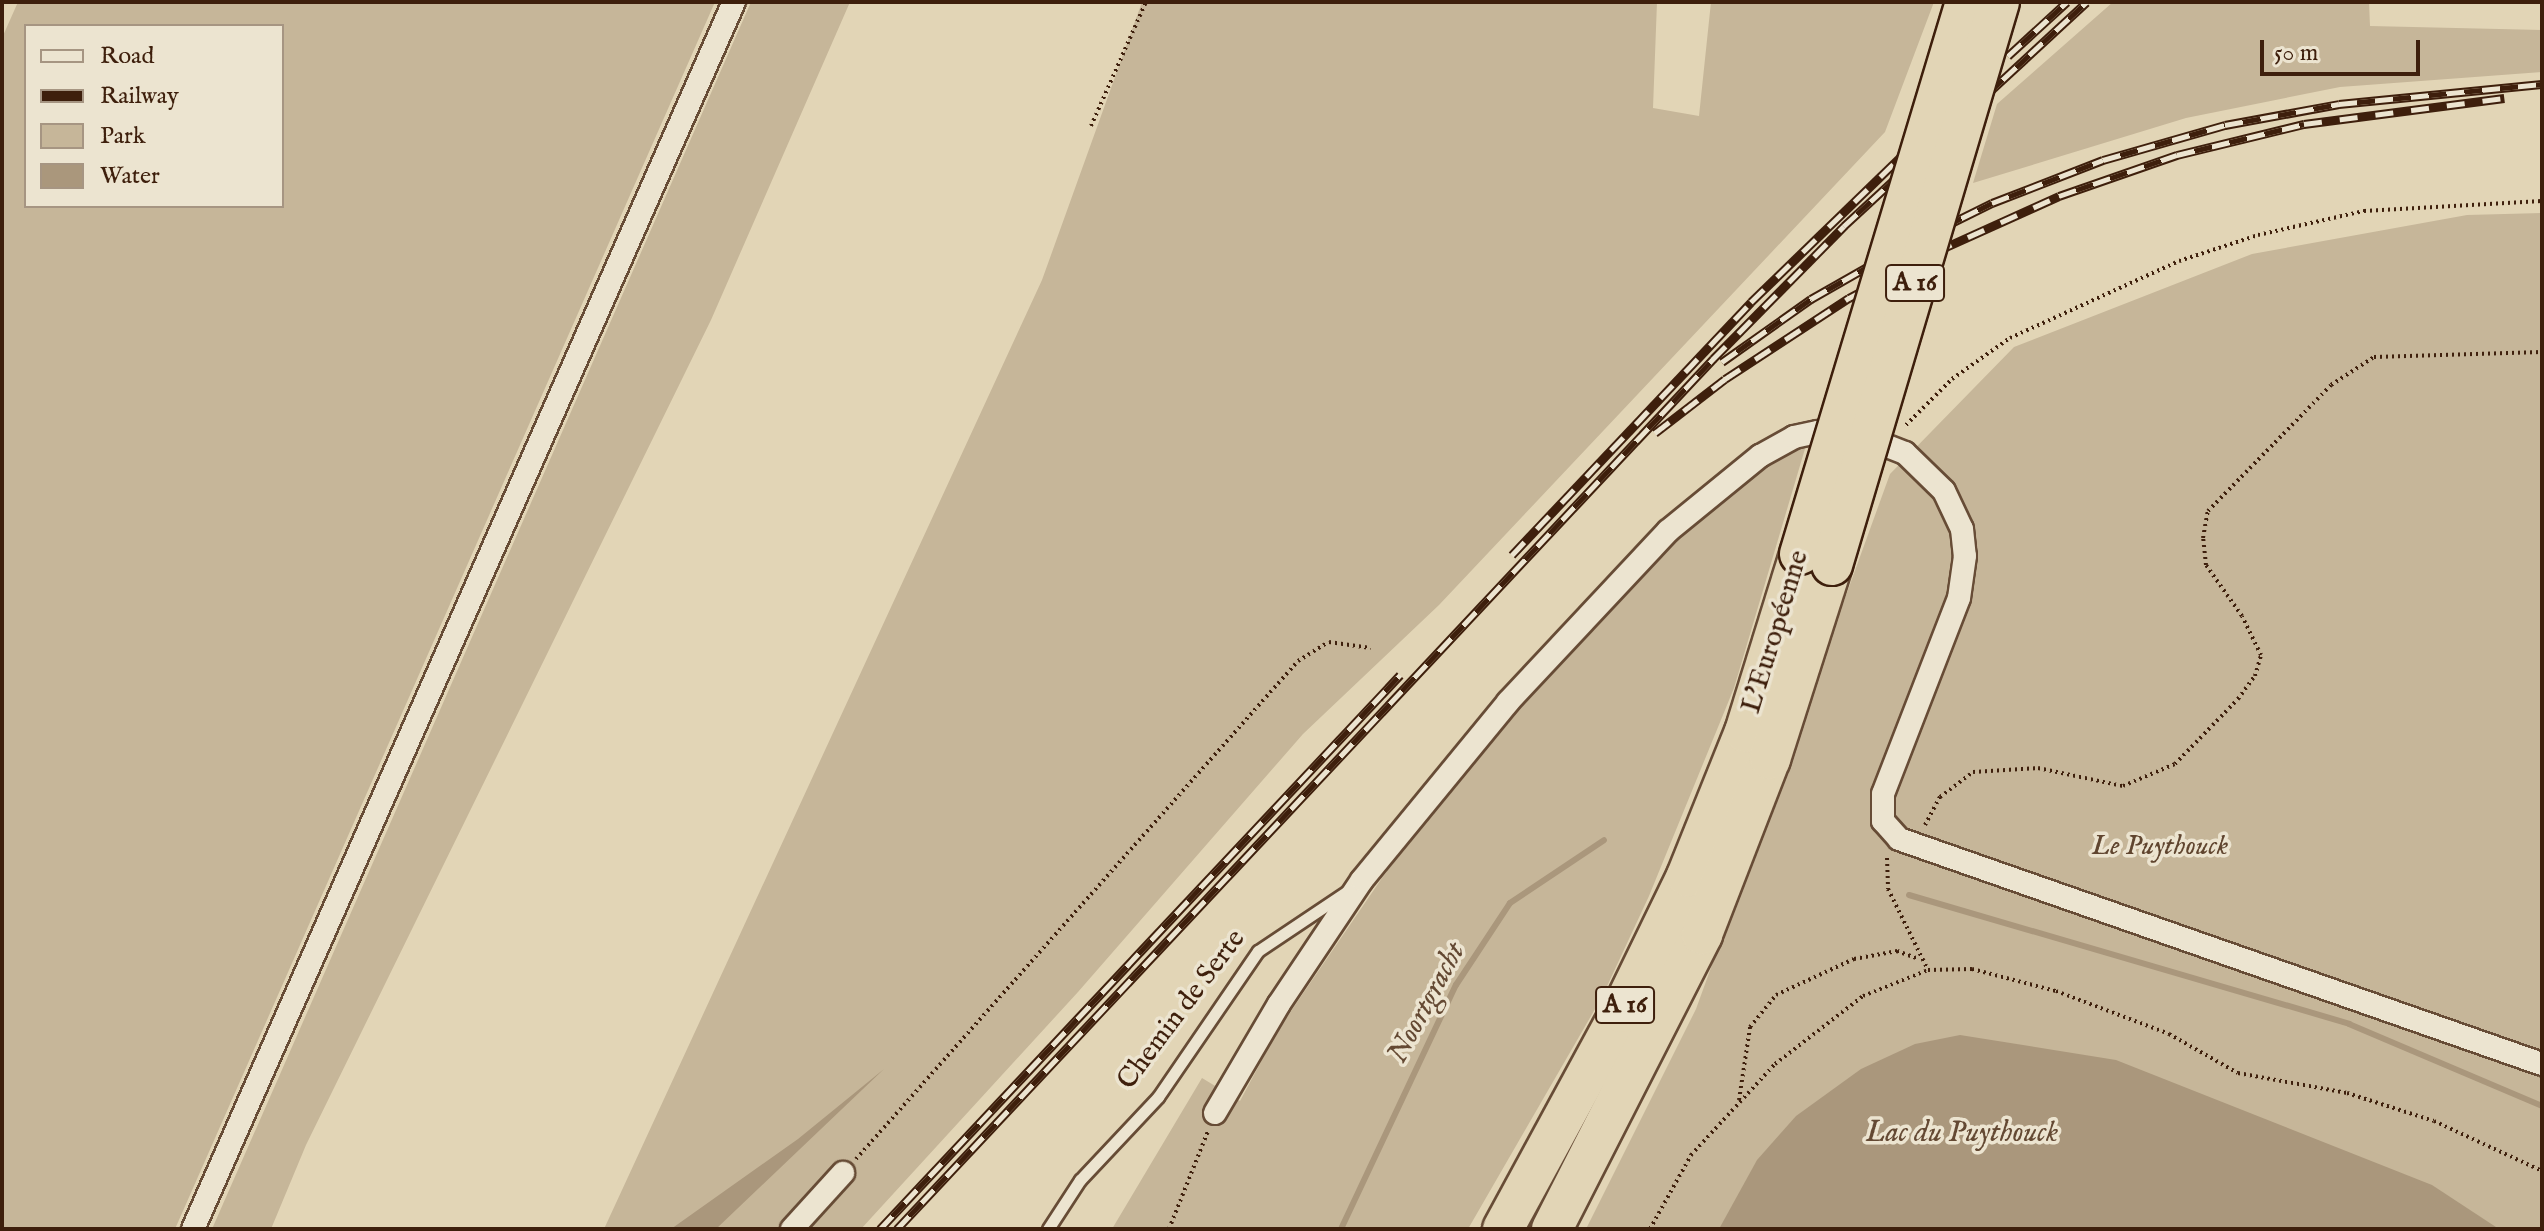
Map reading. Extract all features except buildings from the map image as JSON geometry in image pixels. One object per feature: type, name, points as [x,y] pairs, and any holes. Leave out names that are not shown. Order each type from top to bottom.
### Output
[{"type":"highway","name":"L'Européenne","points":[[1552,1229],[1644,1055],[1719,895],[1770,759],[1816,560],[1966,2]]},
{"type":"highway","name":"L'Européenne","points":[[1503,1229],[1621,1012],[1687,876],[1816,560],[1999,2]]},
{"type":"street","points":[[193,1229],[734,2]]},
{"type":"street","name":"Chemin de Serte","points":[[1362,880],[1508,702],[1655,542],[1760,456],[1794,437],[1818,432],[1888,443]]},
{"type":"street","points":[[1888,443],[1915,461],[1944,491],[1959,518],[1965,556],[1952,622],[1883,794],[1887,828],[1908,845],[2542,1064]]},
{"type":"street","points":[[1215,1113],[1362,880]]},
{"type":"street","points":[[792,1229],[843,1173]]},
{"type":"lane","name":"Chemin de Serte","points":[[1048,1229],[1080,1180],[1158,1097],[1258,951],[1362,880]]},
{"type":"path","points":[[1091,126],[1146,2]]},
{"type":"path","points":[[1888,443],[1952,379],[1996,347],[2164,267],[2268,232],[2364,211],[2542,201]]},
{"type":"path","points":[[1908,845],[1940,797],[1973,772],[2038,768],[2123,786],[2175,764],[2238,699],[2255,676],[2261,655],[2242,616],[2206,565],[2203,538],[2208,511],[2331,385],[2374,357],[2542,352]]},
{"type":"path","points":[[843,1173],[1038,960],[1298,661],[1329,642],[1371,648]]},
{"type":"path","points":[[1887,828],[1888,889],[1919,959],[1928,970]]},
{"type":"path","points":[[1739,1100],[1750,1027],[1776,995],[1854,959],[1897,951],[1919,959]]},
{"type":"path","points":[[1650,1229],[1691,1155],[1775,1064],[1863,996],[1928,970],[1972,969],[2056,991],[2169,1034],[2238,1073],[2347,1093],[2419,1116],[2542,1171]]},
{"type":"path","points":[[1169,1229],[1215,1113]]},
{"type":"green space","points":[[18,2],[715,2],[175,1229],[2,1229],[2,38]]},
{"type":"green space","points":[[751,2],[850,2],[711,320],[306,1145],[271,1229],[212,1229]]},
{"type":"green space","points":[[1142,2],[1657,2],[1653,108],[1699,116],[1711,2],[1934,2],[1885,132],[1439,605],[1303,734],[1078,992],[861,1229],[604,1229],[1042,280]]},
{"type":"green space","points":[[2113,2],[2369,2],[2370,26],[2542,30],[2542,72],[2340,87],[2186,118],[1973,183],[1997,104]]},
{"type":"green space","name":"Le Puythouck","points":[[2542,213],[2542,1229],[1586,1229],[1696,1009],[1890,474],[2014,347],[2252,254],[2467,215]]},
{"type":"green space","points":[[1807,442],[1734,688],[1649,896],[1602,997],[1468,1229],[1112,1229],[1202,1078],[1240,1101],[1278,1030],[1382,878],[1478,753],[1631,584],[1682,503]]},
{"type":"water","name":"Lac du Puythouck","points":[[1960,1035],[2116,1060],[2432,1185],[2499,1229],[1719,1229],[1757,1160],[1796,1116],[1861,1069],[1915,1044]]},
{"type":"water","points":[[884,1069],[716,1229],[671,1229],[798,1139]]},
{"type":"waterway","name":"Noortgracht","points":[[1341,1229],[1456,985],[1510,903],[1604,840]]},
{"type":"waterway","points":[[1909,895],[2349,1024],[2542,1106]]},
{"type":"railway","points":[[2008,56],[2067,2]]},
{"type":"railway","points":[[897,1229],[1713,359],[1844,226],[2087,2]]},
{"type":"railway","points":[[1722,362],[1811,299],[1897,250],[1992,203],[2103,160],[2225,125],[2339,104],[2542,84]]},
{"type":"railway","points":[[1655,433],[1725,379],[1849,298],[1935,252],[2059,196],[2177,155],[2304,124],[2504,98]]},
{"type":"railway","points":[[1512,555],[1751,302],[1941,118]]},
{"type":"railway","points":[[880,1229],[1400,675]]}]
